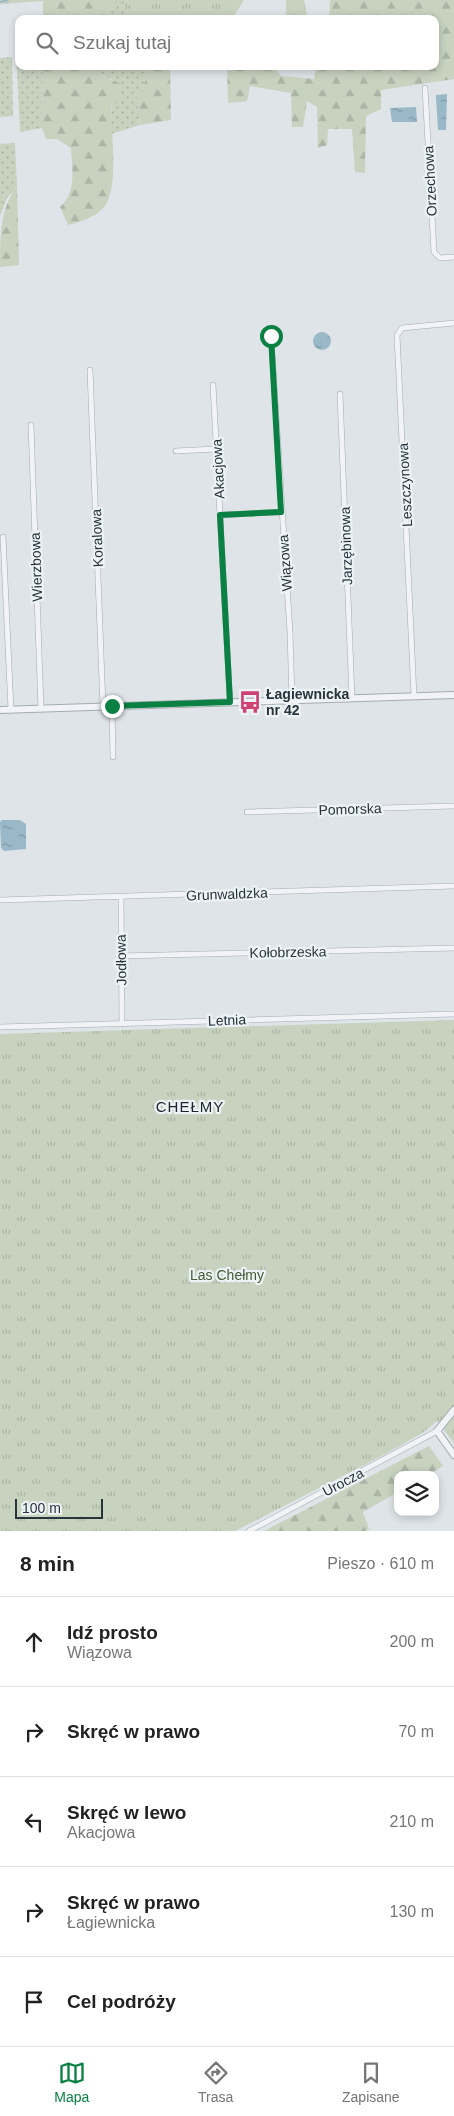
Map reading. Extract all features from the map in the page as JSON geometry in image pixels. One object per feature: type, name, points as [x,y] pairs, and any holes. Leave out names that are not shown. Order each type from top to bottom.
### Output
[{"type":"street","name":"Orzechowa","points":[[425,88],[434,252],[440,258],[454,257]]},
{"type":"street","name":"Leszczynowa","points":[[414,696],[397,335],[402,328],[454,323]]},
{"type":"street","name":"Wiązowa","points":[[271,336],[292,700]]},
{"type":"street","name":"Koralowa","points":[[90,370],[103,707]]},
{"type":"street","name":"Akacjowa","points":[[214,385],[230,702]]},
{"type":"street","name":"Jarzębinowa","points":[[340,394],[352,698]]},
{"type":"street","name":"Wierzbowa","points":[[31,425],[41,709]]},
{"type":"street","points":[[176,451],[216,449]]},
{"type":"street","points":[[220,515],[281,512]]},
{"type":"street","points":[[3,537],[11,710]]},
{"type":"street","points":[[0,710],[454,695]]},
{"type":"street","points":[[112,706],[113,757]]},
{"type":"street","name":"Pomorska","points":[[247,812],[454,806]]},
{"type":"street","name":"Grunwaldzka","points":[[0,900],[97,896],[121,898],[454,886]]},
{"type":"street","name":"Jodłowa","points":[[121,898],[122,1023]]},
{"type":"street","name":"Kołobrzeska","points":[[122,956],[454,948]]},
{"type":"street","name":"Letnia","points":[[0,1027],[454,1014]]},
{"type":"street","points":[[454,1410],[437,1431],[454,1455]]},
{"type":"street","name":"Urocza","points":[[249,1531],[437,1431]]},
{"type":"green space","points":[[0,0],[118,0],[106,15],[43,15],[43,1],[0,4]]},
{"type":"green space","points":[[118,0],[180,0],[149,15],[106,15]]},
{"type":"green space","points":[[124,0],[244,0],[235,15],[132,15],[125,10]]},
{"type":"green space","points":[[286,0],[304,0],[307,15],[286,15]]},
{"type":"green space","points":[[330,0],[454,0],[454,79],[381,90],[381,109],[366,116],[365,173],[355,172],[352,129],[328,129],[327,145],[318,148],[317,107],[307,101],[303,127],[292,127],[291,93],[250,86],[247,101],[228,103],[227,70],[276,70],[281,76],[314,79],[315,70],[439,70],[439,15],[329,15]]},
{"type":"green space","points":[[12,57],[13,116],[0,117],[0,58]]},
{"type":"green space","points":[[17,70],[43,70],[42,128],[20,132]]},
{"type":"green space","points":[[43,70],[98,70],[100,75],[122,84],[120,100],[111,106],[112,185],[105,206],[93,216],[68,225],[60,207],[69,195],[71,187],[71,148],[57,139],[46,139],[42,128]]},
{"type":"green space","points":[[98,70],[146,70],[146,80],[137,92],[140,125],[111,134],[112,79],[100,75]]},
{"type":"green space","points":[[146,70],[170,70],[171,120],[140,125],[137,92],[146,80]]},
{"type":"green space","points":[[15,143],[17,187],[7,198],[0,216],[0,144]]},
{"type":"green space","points":[[17,187],[19,265],[0,267],[4,214],[11,195]]},
{"type":"green space","name":"Las Chełmy","points":[[454,1020],[454,1443],[437,1421],[424,1432],[378,1458],[235,1531],[0,1531],[0,1034]]},
{"type":"green space","points":[[429,1446],[443,1466],[435,1471],[394,1471],[394,1494],[363,1512],[369,1529],[366,1531],[264,1531]]},
{"type":"water","points":[[447,94],[446,130],[438,130],[436,95]]},
{"type":"water","points":[[416,107],[417,122],[392,122],[390,108]]},
{"type":"water","points":[[322,332],[328,335],[331,341],[328,347],[322,350],[316,347],[313,341],[316,335]]},
{"type":"water","points":[[2,820],[20,820],[26,824],[26,849],[4,851],[1,848],[0,822]]},
{"type":"waterway","points":[[0,2],[8,0]]},
{"type":"place","name":"Łagiewnicka nr 42","points":[[250,702]]},
{"type":"district","name":"CHEŁMY","points":[[190,1106]]},
{"type":"route","points":[[112,706],[230,702],[220,515],[281,512],[271,336]]}]
